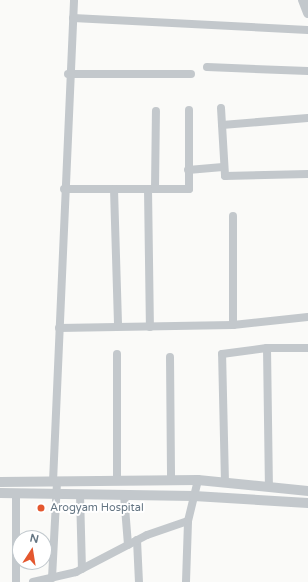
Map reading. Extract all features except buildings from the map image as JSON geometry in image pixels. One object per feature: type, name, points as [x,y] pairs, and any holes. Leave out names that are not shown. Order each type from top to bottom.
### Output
[{"type":"street","points":[[52,578],[56,494],[55,482],[59,328],[68,74],[74,0]]},
{"type":"street","points":[[303,0],[308,13]]},
{"type":"street","points":[[73,18],[308,30]]},
{"type":"street","points":[[208,68],[308,71]]},
{"type":"street","points":[[68,74],[191,74]]},
{"type":"street","points":[[221,108],[223,168],[229,177],[308,174]]},
{"type":"street","points":[[64,189],[189,189],[189,110]]},
{"type":"street","points":[[150,327],[152,189],[156,111]]},
{"type":"street","points":[[222,125],[308,118]]},
{"type":"street","points":[[188,170],[223,168]]},
{"type":"street","points":[[114,189],[118,326]]},
{"type":"street","points":[[232,216],[233,325]]},
{"type":"street","points":[[59,328],[233,325],[308,317]]},
{"type":"street","points":[[267,348],[269,487]]},
{"type":"street","points":[[225,483],[222,354],[267,348],[308,348]]},
{"type":"street","points":[[117,354],[117,481]]},
{"type":"street","points":[[170,357],[171,480]]},
{"type":"street","points":[[0,482],[198,480],[308,491]]},
{"type":"street","points":[[186,582],[188,522],[198,480]]},
{"type":"street","points":[[0,493],[194,496],[308,503]]},
{"type":"street","points":[[16,493],[16,582]]},
{"type":"street","points":[[80,494],[82,569]]},
{"type":"street","points":[[124,495],[128,545]]},
{"type":"street","points":[[36,582],[82,569],[138,540],[188,522]]},
{"type":"street","points":[[138,540],[139,582]]},
{"type":"place","name":"Arogyam Hospital","points":[[41,508]]}]
